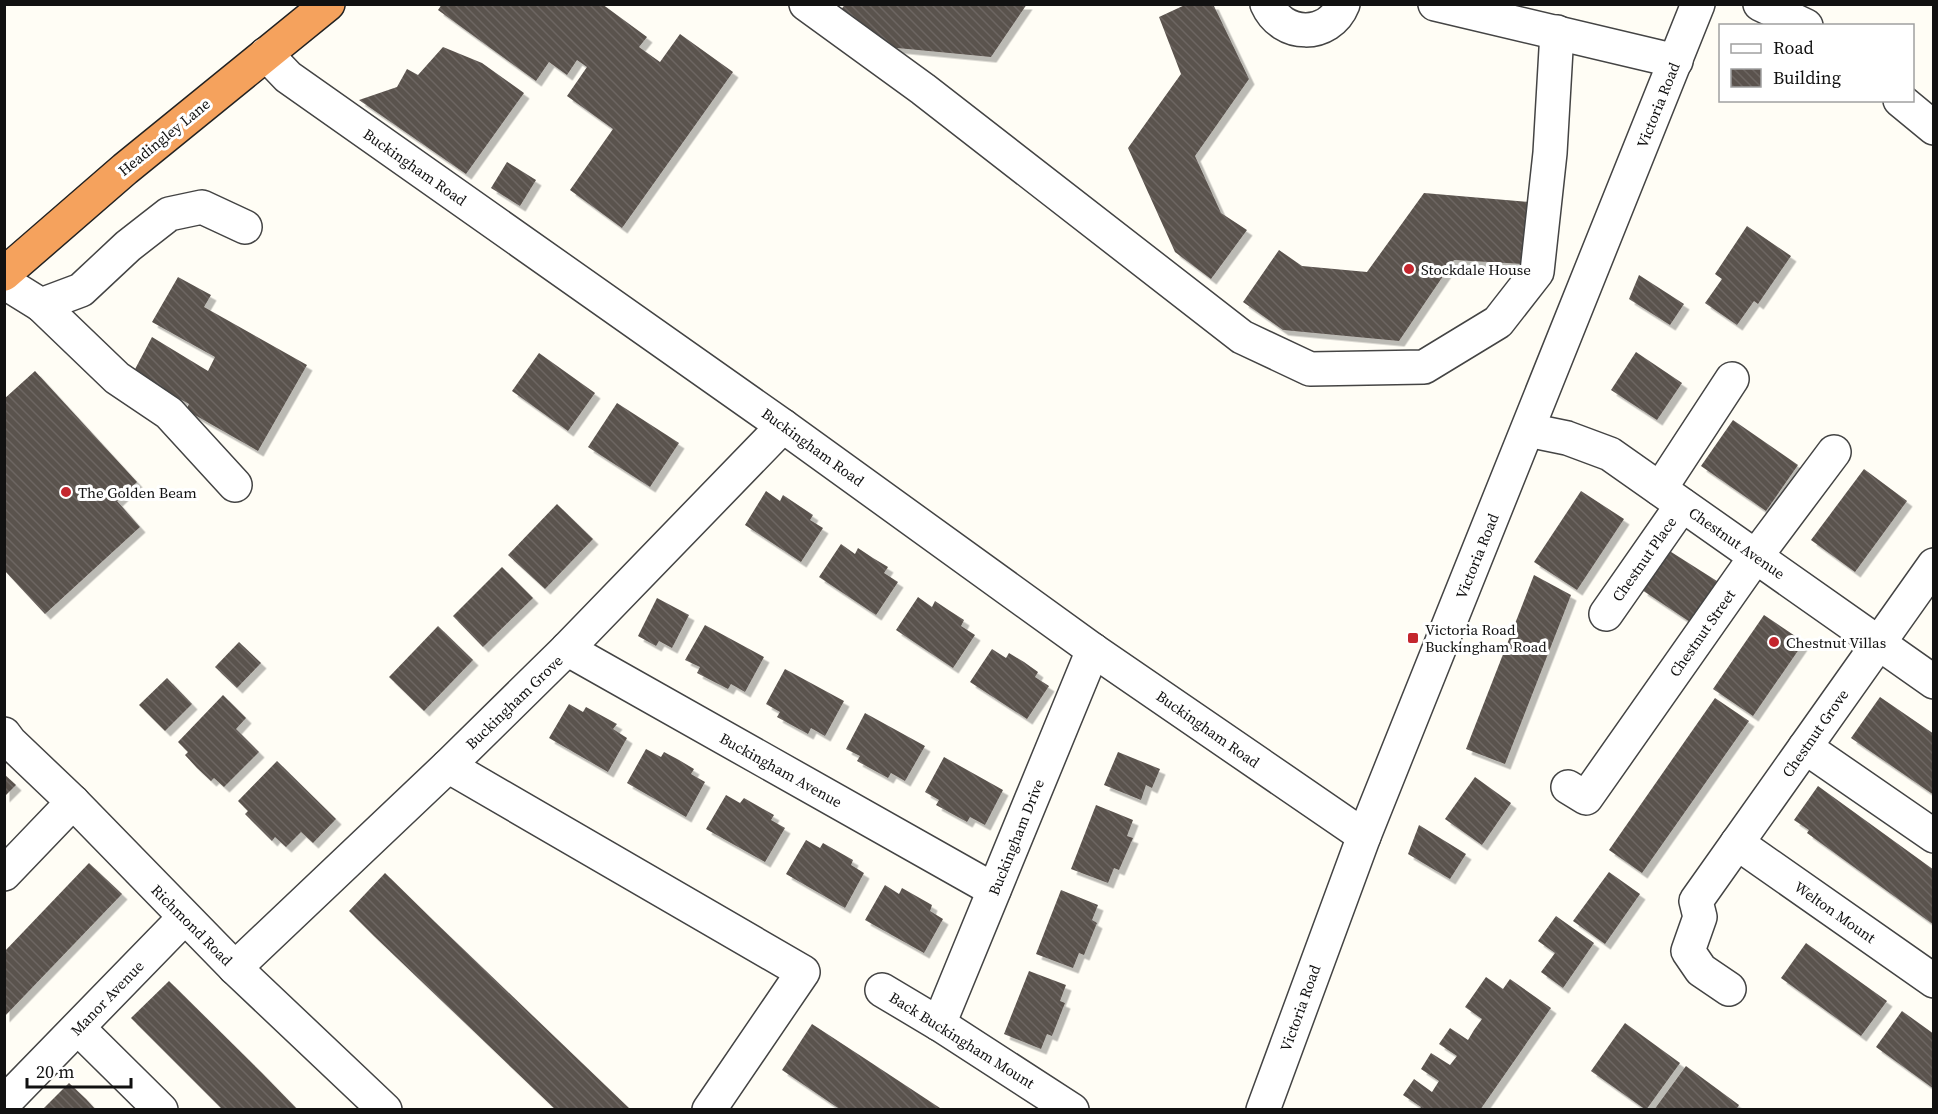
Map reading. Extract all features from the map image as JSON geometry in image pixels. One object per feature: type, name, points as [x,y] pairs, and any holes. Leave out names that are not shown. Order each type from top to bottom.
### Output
[{"type":"highway","name":"Headingley Lane","points":[[4,274],[125,169],[328,4]]},
{"type":"street","points":[[806,4],[932,96],[1242,337],[1310,369],[1424,367],[1498,322],[1537,272],[1550,153],[1557,32]]},
{"type":"street","points":[[1267,4],[1270,12],[1280,22],[1292,29],[1305,31],[1331,22],[1343,4]]},
{"type":"street","points":[[1435,4],[1676,61]]},
{"type":"street","name":"Victoria Road","points":[[1263,1110],[1364,836],[1698,4]]},
{"type":"street","points":[[1760,4],[1802,24]]},
{"type":"street","name":"Buckingham Road","points":[[266,54],[288,77],[783,426],[1093,650],[1364,836]]},
{"type":"street","points":[[1902,102],[1934,128]]},
{"type":"street","points":[[41,305],[81,290],[128,246],[170,214],[202,207],[245,227]]},
{"type":"street","points":[[4,282],[41,305],[117,378],[169,413],[235,485]]},
{"type":"street","name":"Chestnut Place","points":[[1606,614],[1671,497],[1732,379]]},
{"type":"street","name":"Buckingham Grove","points":[[235,968],[448,766],[567,649],[783,426]]},
{"type":"street","name":"Chestnut Avenue","points":[[1528,430],[1567,438],[1610,454],[1934,682]]},
{"type":"street","name":"Chestnut Street","points":[[1568,787],[1586,798],[1756,556],[1834,452]]},
{"type":"street","name":"Chestnut Grove","points":[[1729,988],[1701,970],[1688,951],[1700,918],[1696,901],[1934,566]]},
{"type":"street","name":"Buckingham Avenue","points":[[567,649],[994,890]]},
{"type":"street","name":"Buckingham Drive","points":[[939,1024],[1093,650]]},
{"type":"street","name":"Richmond Road","points":[[4,734],[184,918],[385,1110]]},
{"type":"street","points":[[1805,747],[1934,836]]},
{"type":"street","points":[[448,766],[803,972],[710,1110]]},
{"type":"street","points":[[4,874],[73,802]]},
{"type":"street","name":"Welton Mount","points":[[1737,843],[1934,981]]},
{"type":"street","name":"Manor Avenue","points":[[4,1103],[184,918]]},
{"type":"street","name":"Back Buckingham Mount","points":[[882,990],[1072,1110]]},
{"type":"street","points":[[78,1028],[161,1110]]},
{"type":"building","points":[[442,4],[602,4],[647,37],[639,47],[660,62],[680,34],[733,72],[622,228],[570,190],[613,129],[567,96],[587,67],[577,60],[567,75],[549,62],[536,81],[438,10]]},
{"type":"building","points":[[845,4],[1027,4],[991,57],[876,46],[835,19]]},
{"type":"building","points":[[1187,4],[1213,4],[1249,79],[1195,156],[1221,213],[1247,230],[1211,279],[1175,252],[1128,148],[1181,74],[1159,17]]},
{"type":"building","points":[[443,47],[482,63],[524,93],[466,174],[359,100],[397,87],[407,69],[418,75]]},
{"type":"building","points":[[507,162],[536,180],[520,206],[491,188]]},
{"type":"building","name":"Stockdale House","points":[[1424,193],[1530,202],[1523,264],[1454,260],[1399,341],[1283,330],[1243,302],[1279,250],[1302,266],[1367,272]]},
{"type":"building","points":[[1747,226],[1791,256],[1758,304],[1754,301],[1737,325],[1705,303],[1722,279],[1715,274]]},
{"type":"building","points":[[1639,275],[1684,304],[1670,325],[1629,299]]},
{"type":"building","points":[[178,277],[211,295],[204,307],[307,365],[258,451],[186,410],[189,404],[133,373],[152,337],[208,371],[215,357],[152,322]]},
{"type":"building","points":[[1636,352],[1682,383],[1657,420],[1611,390]]},
{"type":"building","points":[[539,353],[595,393],[568,431],[512,391]]},
{"type":"building","name":"The Golden Beam","points":[[35,371],[137,482],[117,501],[140,527],[45,614],[4,570],[4,399]]},
{"type":"building","points":[[617,403],[679,443],[650,487],[588,447]]},
{"type":"building","points":[[1733,420],[1798,465],[1766,511],[1701,466]]},
{"type":"building","points":[[1864,469],[1907,501],[1855,572],[1811,540]]},
{"type":"building","points":[[766,491],[780,501],[783,495],[813,515],[810,520],[823,528],[801,562],[745,525]]},
{"type":"building","points":[[1581,491],[1624,519],[1577,590],[1534,562]]},
{"type":"building","points":[[557,504],[593,539],[545,589],[508,555]]},
{"type":"building","points":[[841,544],[855,554],[858,548],[888,567],[884,573],[898,582],[876,615],[819,577]]},
{"type":"building","points":[[1668,550],[1720,583],[1693,624],[1642,590]]},
{"type":"building","points":[[502,567],[533,598],[483,647],[453,616]]},
{"type":"building","points":[[1534,575],[1571,595],[1505,764],[1466,749]]},
{"type":"building","points":[[918,597],[932,607],[935,601],[964,620],[961,626],[975,635],[953,668],[896,630]]},
{"type":"building","points":[[657,598],[689,615],[672,648],[659,641],[656,646],[638,636]]},
{"type":"building","points":[[1764,615],[1804,642],[1753,716],[1713,689]]},
{"type":"building","points":[[705,625],[764,657],[745,692],[731,684],[728,689],[697,673],[700,667],[685,660]]},
{"type":"building","points":[[438,626],[473,660],[424,711],[389,677]]},
{"type":"building","points":[[239,642],[261,663],[237,688],[215,667]]},
{"type":"building","points":[[992,649],[1006,658],[1009,653],[1024,662],[1038,672],[1035,677],[1049,686],[1027,719],[970,682]]},
{"type":"building","points":[[785,669],[844,701],[825,736],[811,728],[808,734],[777,717],[780,712],[766,704]]},
{"type":"building","points":[[167,678],[192,704],[165,731],[139,705]]},
{"type":"building","points":[[223,695],[246,718],[236,729],[259,752],[224,787],[214,778],[211,781],[197,768],[185,755],[188,752],[178,742]]},
{"type":"building","points":[[1880,697],[1934,734],[1934,795],[1851,738]]},
{"type":"building","points":[[1715,698],[1749,721],[1642,873],[1609,850]]},
{"type":"building","points":[[569,704],[583,712],[586,707],[617,724],[613,729],[627,738],[608,772],[549,738]]},
{"type":"building","points":[[865,713],[925,746],[905,781],[891,773],[888,778],[857,761],[860,756],[846,749]]},
{"type":"building","points":[[646,749],[661,757],[664,752],[679,760],[694,769],[691,774],[705,782],[686,817],[627,783]]},
{"type":"building","points":[[1118,752],[1160,769],[1152,788],[1146,785],[1141,800],[1104,785]]},
{"type":"building","points":[[944,757],[1003,790],[985,825],[970,817],[967,822],[936,805],[939,800],[925,792]]},
{"type":"building","points":[[277,761],[336,819],[313,843],[301,832],[286,847],[275,837],[272,841],[245,814],[248,811],[238,801]]},
{"type":"building","points":[[4,774],[16,785],[4,797]]},
{"type":"building","points":[[1475,777],[1511,803],[1482,845],[1445,819]]},
{"type":"building","points":[[1818,786],[1934,870],[1934,925],[1807,833],[1809,830],[1794,820]]},
{"type":"building","points":[[726,795],[740,803],[744,798],[774,815],[771,820],[785,828],[765,862],[706,829]]},
{"type":"building","points":[[1096,805],[1133,820],[1127,836],[1133,838],[1119,870],[1114,868],[1108,883],[1071,869]]},
{"type":"building","points":[[1419,825],[1466,854],[1450,879],[1408,854]]},
{"type":"building","points":[[806,840],[820,848],[823,843],[853,860],[851,865],[864,873],[845,908],[786,874]]},
{"type":"building","points":[[89,863],[122,894],[4,1017],[4,952]]},
{"type":"building","points":[[1609,872],[1640,894],[1605,944],[1573,921]]},
{"type":"building","points":[[385,873],[631,1110],[556,1110],[374,936],[349,911]]},
{"type":"building","points":[[885,885],[899,894],[902,888],[932,905],[930,911],[943,919],[924,953],[865,920]]},
{"type":"building","points":[[1061,890],[1098,905],[1092,920],[1097,923],[1084,955],[1079,953],[1073,968],[1036,954]]},
{"type":"building","points":[[1556,916],[1594,943],[1563,988],[1541,972],[1555,953],[1538,941]]},
{"type":"building","points":[[1806,943],[1887,1001],[1861,1036],[1781,978]]},
{"type":"building","points":[[1029,971],[1066,985],[1060,1001],[1065,1003],[1052,1036],[1047,1034],[1041,1049],[1004,1034]]},
{"type":"building","points":[[1486,977],[1503,989],[1510,979],[1551,1008],[1480,1110],[1419,1110],[1421,1107],[1403,1095],[1414,1079],[1432,1092],[1439,1081],[1421,1069],[1431,1053],[1450,1065],[1457,1056],[1439,1044],[1450,1028],[1468,1040],[1482,1019],[1465,1007]]},
{"type":"building","points":[[169,981],[298,1110],[223,1110],[131,1018]]},
{"type":"building","points":[[1902,1011],[1934,1034],[1934,1089],[1876,1047]]},
{"type":"building","points":[[1625,1023],[1680,1063],[1646,1110],[1591,1071]]},
{"type":"building","points":[[812,1024],[943,1110],[841,1110],[782,1070]]},
{"type":"building","points":[[1686,1066],[1739,1105],[1736,1110],[1654,1110]]},
{"type":"building","points":[[69,1083],[96,1110],[42,1110]]},
{"type":"place","name":"Stockdale House","points":[[1409,269]]},
{"type":"place","name":"The Golden Beam","points":[[66,492]]},
{"type":"place","name":"Victoria Road Buckingham Road","points":[[1413,638]]},
{"type":"place","name":"Chestnut Villas","points":[[1774,642]]}]
